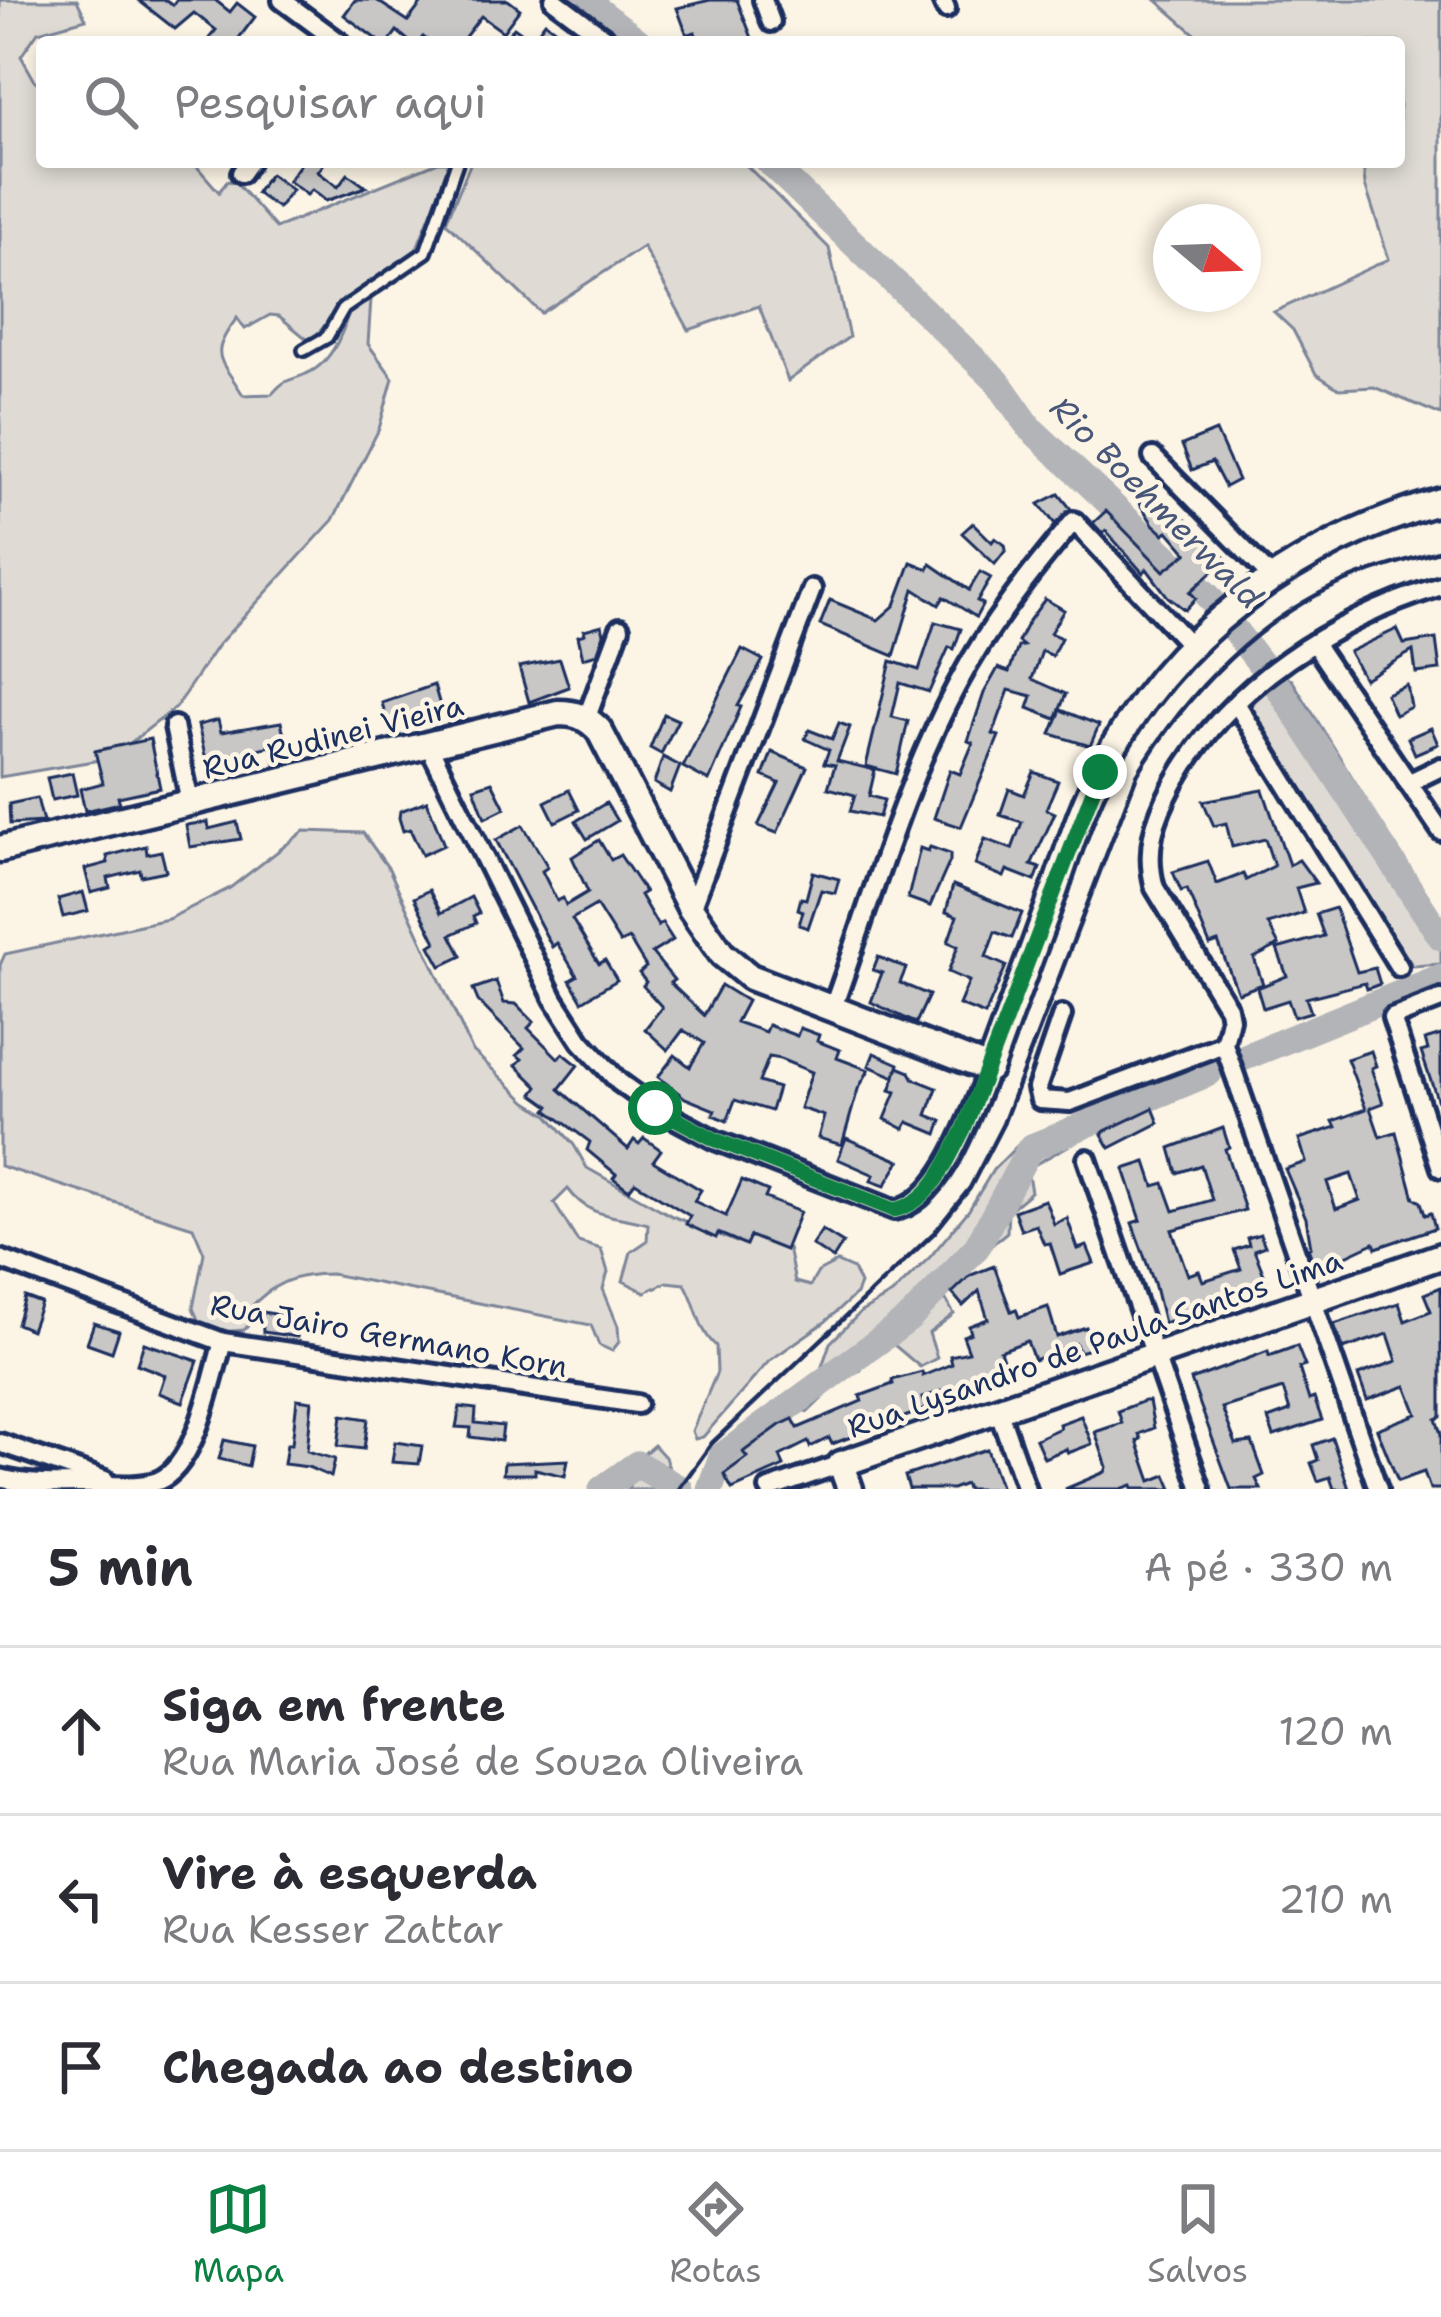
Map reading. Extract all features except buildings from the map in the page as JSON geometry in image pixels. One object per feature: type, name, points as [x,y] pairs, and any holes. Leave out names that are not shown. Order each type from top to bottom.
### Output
[{"type":"street","points":[[282,0],[331,36]]},
{"type":"street","points":[[554,0],[602,36]]},
{"type":"street","points":[[763,0],[771,22]]},
{"type":"street","points":[[1153,457],[1272,578]]},
{"type":"street","points":[[428,744],[554,999],[581,1041],[619,1082],[655,1108],[716,1140],[894,1210],[907,1208],[925,1195],[944,1168],[989,1069],[1100,772],[1128,722],[1190,645],[1272,578],[1370,526],[1441,501]]},
{"type":"street","points":[[832,1010],[921,766],[956,687],[1006,606],[1074,521],[1190,645]]},
{"type":"street","points":[[1378,1489],[1224,1044],[1228,1008],[1155,888],[1149,851],[1160,811],[1179,774],[1236,703],[1269,672],[1366,615],[1441,586]]},
{"type":"street","points":[[692,909],[812,590]]},
{"type":"street","points":[[620,628],[587,717],[599,730],[707,935],[735,966],[773,988],[989,1069]]},
{"type":"street","points":[[1314,643],[1441,831]]},
{"type":"street","points":[[1236,703],[1399,968]]},
{"type":"street","name":"Rua Rudinei Vieira","points":[[0,849],[558,713],[587,717]]},
{"type":"street","points":[[174,726],[190,802]]},
{"type":"street","points":[[1408,783],[1441,767]]},
{"type":"street","points":[[1441,1000],[1392,1018],[1441,1168]]},
{"type":"street","points":[[1062,1015],[1037,1088],[1040,1100],[1048,1103],[1079,1099],[1224,1044]]},
{"type":"street","points":[[1087,1159],[1201,1489]]},
{"type":"street","name":"Rua Lysandro de Paula Santos Lima","points":[[769,1489],[1441,1256]]},
{"type":"street","name":"Rua Jairo Germano Korn","points":[[0,1259],[223,1342],[637,1405]]},
{"type":"street","points":[[0,1478],[117,1485],[162,1479],[177,1468],[191,1443],[223,1342]]},
{"type":"street","points":[[998,1409],[1026,1489]]},
{"type":"street","points":[[0,1443],[117,1485]]},
{"type":"street","points":[[841,1464],[850,1489]]},
{"type":"lane","points":[[304,350],[327,337],[343,309],[426,252],[455,168]]},
{"type":"shaded area","points":[[0,0],[77,0],[86,19],[38,32],[21,56],[36,82],[36,168],[198,168],[219,192],[227,181],[235,182],[276,228],[423,168],[449,168],[415,253],[364,287],[371,299],[368,344],[393,378],[379,429],[333,520],[218,645],[175,708],[111,758],[0,777]],"holes":[[[350,297],[343,330],[316,369],[285,382],[272,394],[243,395],[220,358],[222,342],[237,318],[245,329],[270,315],[279,316],[308,340]]]},
{"type":"shaded area","points":[[1156,0],[1441,0],[1441,415],[1374,387],[1339,389],[1316,374],[1293,330],[1274,312],[1389,259],[1364,168],[1405,168],[1405,36],[1197,36]]},
{"type":"shaded area","points":[[468,168],[749,168],[829,248],[849,337],[788,381],[759,306],[689,330],[643,247],[541,313],[446,222]]},
{"type":"shaded area","points":[[1284,677],[1292,680],[1441,921],[1441,964],[1413,966],[1248,716],[1253,700]]},
{"type":"shaded area","points":[[304,831],[363,833],[389,869],[472,1050],[527,1102],[548,1115],[587,1168],[672,1216],[736,1242],[755,1236],[788,1248],[795,1282],[810,1286],[818,1272],[837,1262],[853,1269],[860,1284],[856,1294],[769,1361],[703,1437],[695,1439],[692,1431],[717,1372],[716,1346],[685,1284],[667,1282],[645,1292],[623,1281],[631,1252],[647,1241],[648,1224],[595,1211],[568,1189],[554,1203],[578,1242],[601,1249],[608,1272],[603,1289],[618,1326],[619,1342],[612,1351],[599,1345],[591,1325],[331,1274],[295,1278],[275,1287],[248,1310],[244,1330],[222,1332],[199,1322],[193,1308],[204,1253],[193,1227],[0,1166],[0,965],[5,954],[168,919],[230,888]]},
{"type":"shaded area","points":[[1198,1069],[1196,1085],[1116,1119],[1027,1169],[1031,1192],[1008,1211],[1007,1232],[962,1269],[942,1293],[954,1314],[929,1333],[937,1358],[920,1367],[893,1344],[868,1355],[861,1370],[844,1377],[808,1412],[797,1408],[799,1389],[820,1372],[830,1343],[930,1257],[969,1210],[993,1170],[1027,1136]]},
{"type":"shaded area","points":[[654,1445],[665,1457],[673,1479],[667,1489],[628,1489],[640,1457]]},
{"type":"waterway","name":"Rio Boehmerwald","points":[[585,0],[631,36]]},
{"type":"waterway","name":"Rio Boehmerwald","points":[[775,168],[997,381],[1030,428],[1208,596],[1277,685],[1441,937]]},
{"type":"waterway","points":[[1240,1059],[1441,977]]},
{"type":"waterway","points":[[710,1489],[722,1456],[910,1318],[977,1247],[1030,1148],[1209,1073]]},
{"type":"waterway","points":[[602,1489],[637,1464],[680,1489]]},
{"type":"railway","points":[[679,1489],[712,1443],[935,1232],[970,1188],[1003,1124],[1137,775],[1179,715],[1229,659],[1288,612],[1353,578],[1441,550]]},
{"type":"route","points":[[655,1108],[716,1140],[894,1210],[907,1208],[925,1195],[964,1129],[989,1069],[1100,772]]}]
